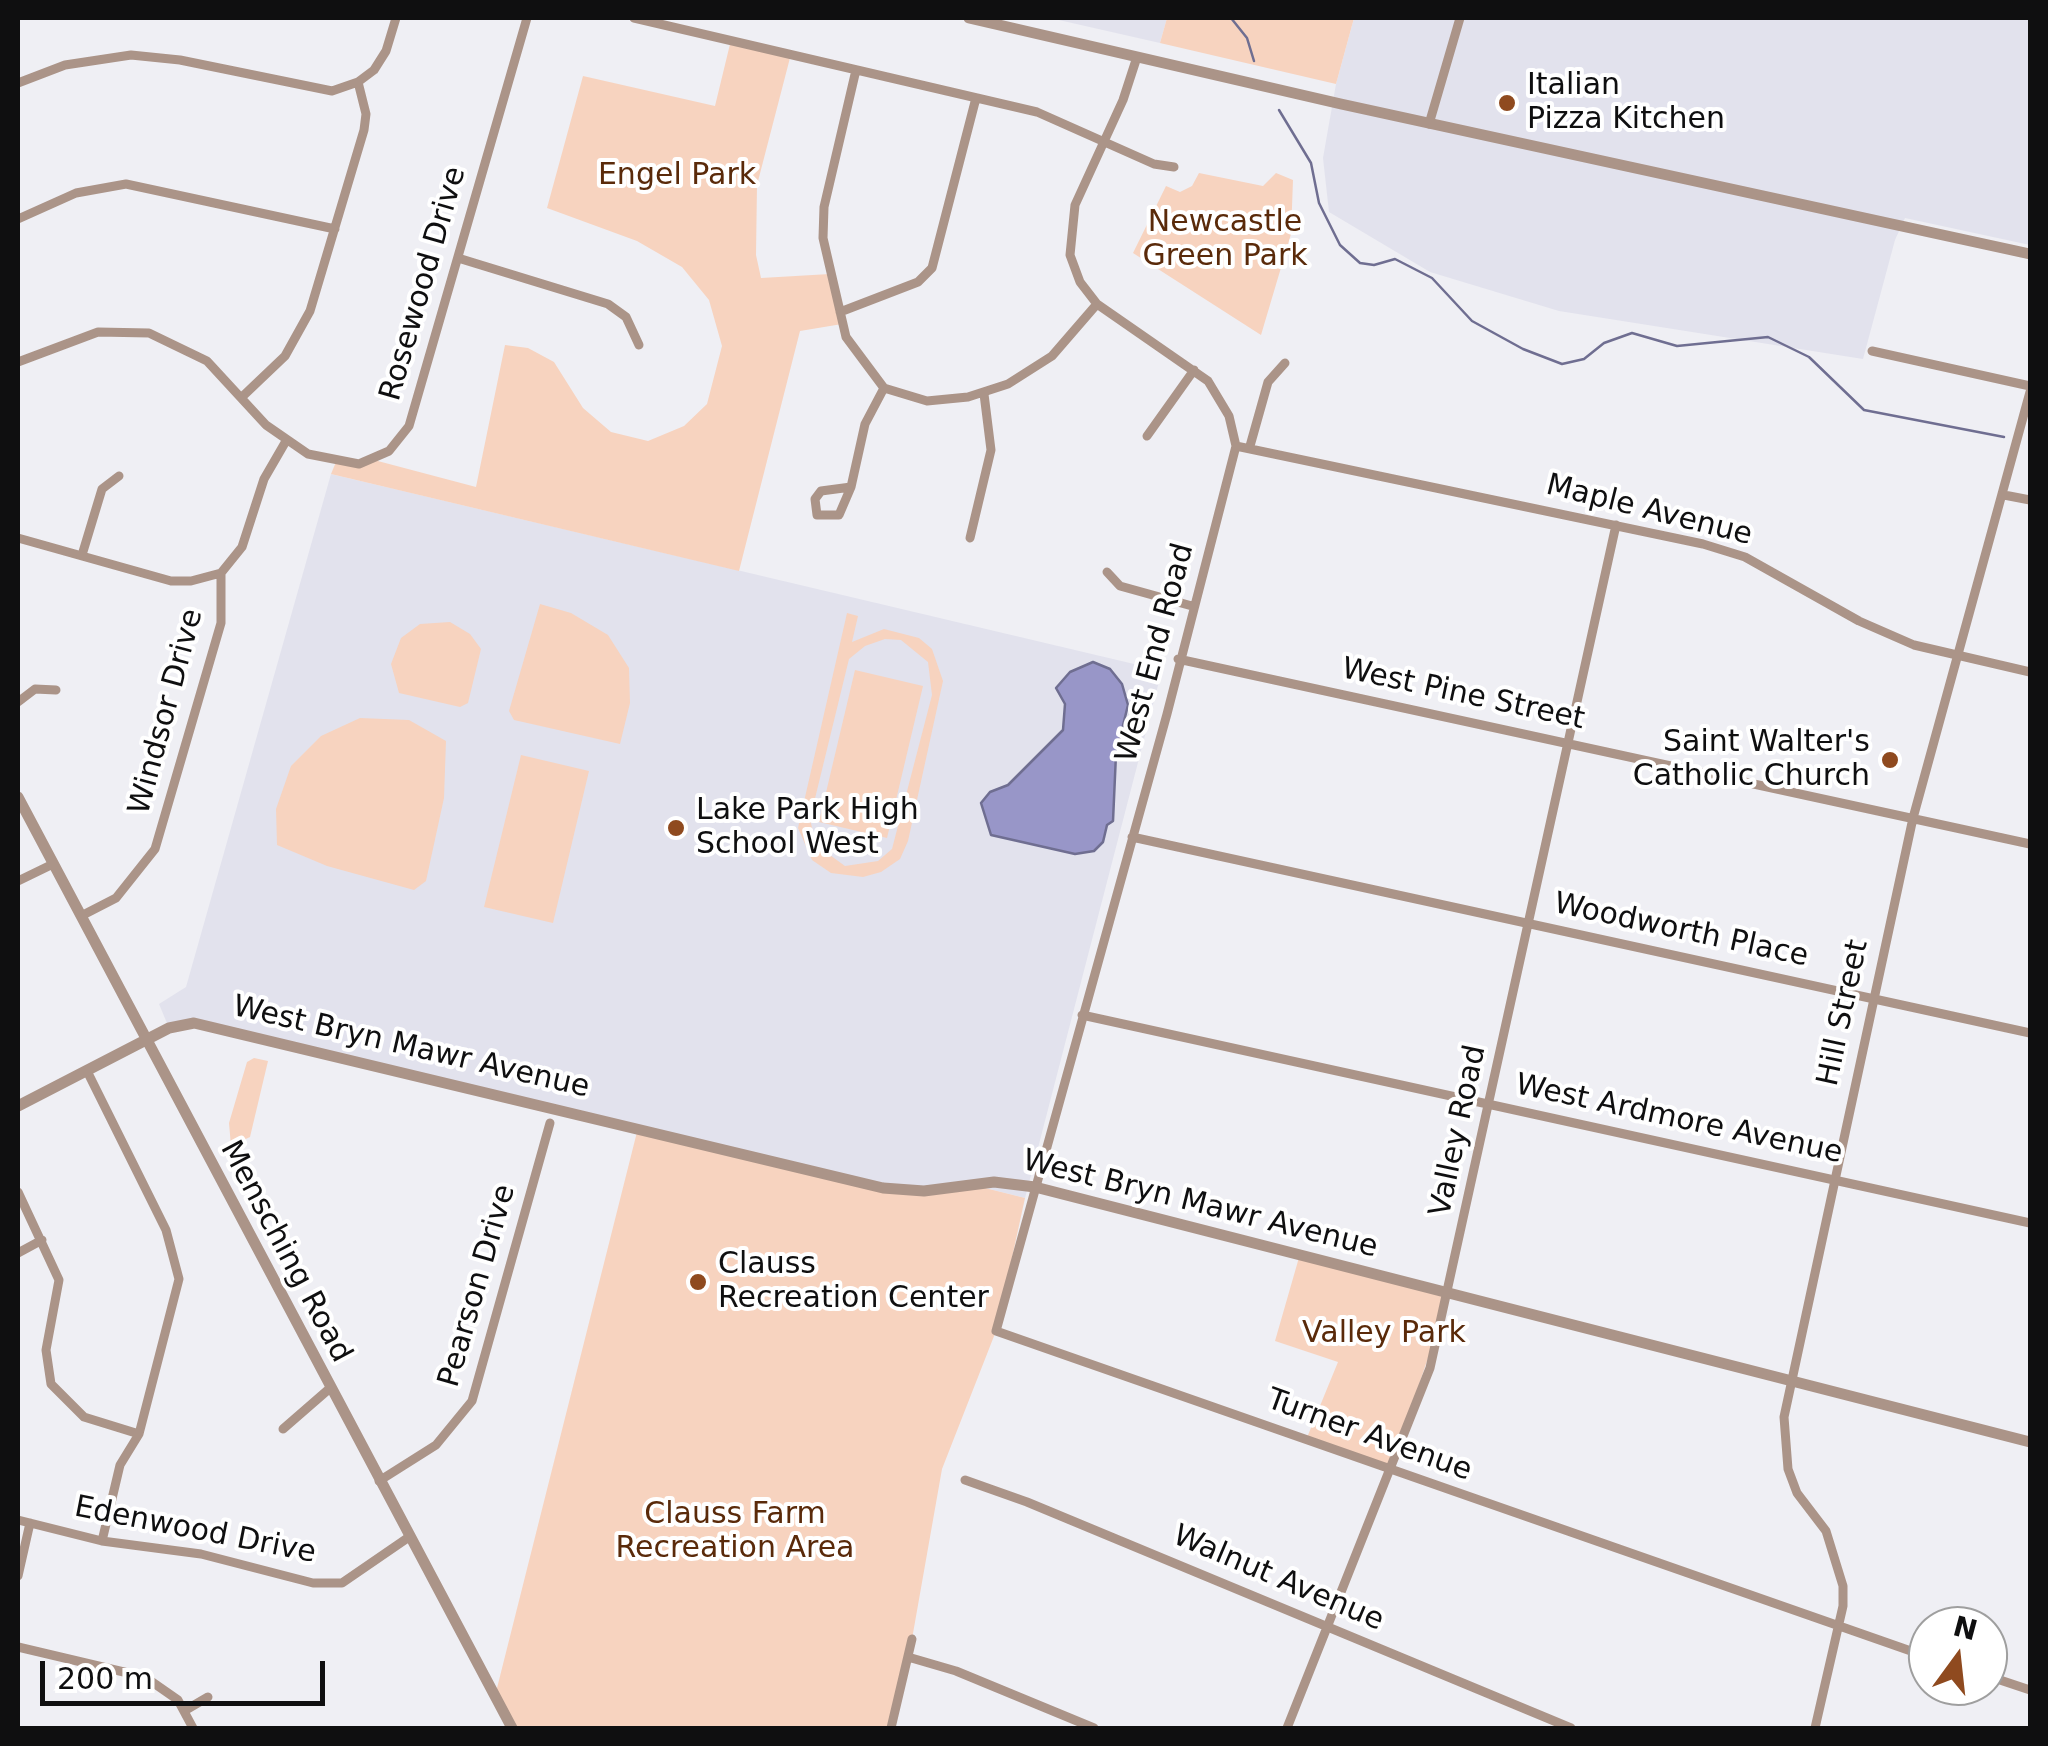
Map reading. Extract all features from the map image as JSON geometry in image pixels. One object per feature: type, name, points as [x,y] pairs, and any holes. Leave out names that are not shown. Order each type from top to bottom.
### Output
[{"type":"street","points":[[18,82],[65,64],[131,56],[180,60],[323,92],[358,82],[383,57],[396,18]]},
{"type":"street","name":"Rosewood Drive","points":[[286,442],[324,459],[360,464],[399,442],[408,426],[527,18]]},
{"type":"street","points":[[634,18],[1057,119],[1154,164],[1174,166]]},
{"type":"street","points":[[970,18],[1019,23],[1136,57],[2030,254]]},
{"type":"street","points":[[1430,124],[1460,18]]},
{"type":"street","points":[[1136,57],[1105,142],[1075,205],[1068,239],[1075,272],[1097,304],[1194,370],[1220,397],[1236,446]]},
{"type":"street","points":[[856,70],[822,226],[846,337],[884,388],[928,402],[984,394],[1040,366],[1097,304]]},
{"type":"street","points":[[243,396],[286,356],[300,334],[364,130],[366,114],[358,82]]},
{"type":"street","points":[[840,312],[918,282],[932,268],[976,98]]},
{"type":"street","points":[[18,218],[76,193],[126,184],[335,229]]},
{"type":"street","points":[[458,258],[608,304],[626,317],[639,346]]},
{"type":"street","points":[[18,362],[75,337],[98,332],[142,332],[191,350],[243,396],[286,442]]},
{"type":"street","points":[[1872,352],[2030,389]]},
{"type":"street","points":[[1250,446],[1268,382],[1285,364]]},
{"type":"street","points":[[1146,436],[1194,370]]},
{"type":"street","points":[[851,487],[821,491],[815,499],[817,515],[839,516],[851,487],[865,424],[884,388]]},
{"type":"street","name":"Hill Street","points":[[1815,1728],[1844,1598],[1838,1559],[1826,1531],[1798,1493],[1784,1455],[1783,1429],[1913,818],[2030,389]]},
{"type":"street","points":[[970,538],[990,450],[984,394]]},
{"type":"street","name":"Windsor Drive","points":[[80,916],[116,898],[142,871],[155,849],[221,624],[222,573],[242,546],[264,479],[286,442]]},
{"type":"street","name":"Maple Avenue","points":[[1236,446],[1440,486],[1745,558],[1888,634],[1958,656],[2030,672]]},
{"type":"street","name":"West End Road","points":[[996,1331],[1236,446]]},
{"type":"street","points":[[82,556],[102,489],[120,476]]},
{"type":"street","points":[[2004,495],[2030,500]]},
{"type":"street","name":"Valley Road","points":[[1287,1728],[1430,1368],[1450,1293],[1616,525]]},
{"type":"street","points":[[18,538],[171,581],[192,582],[222,573]]},
{"type":"street","points":[[1107,572],[1120,586],[1192,606]]},
{"type":"street","name":"West Pine Street","points":[[1178,659],[2030,844]]},
{"type":"street","points":[[18,702],[36,689],[56,690]]},
{"type":"street","name":"Mensching Road","points":[[18,797],[506,1726]]},
{"type":"street","name":"Woodworth Place","points":[[1132,837],[2030,1033]]},
{"type":"street","points":[[18,882],[53,864]]},
{"type":"street","name":"West Ardmore Avenue","points":[[1082,1015],[2030,1223]]},
{"type":"street","name":"West Bryn Mawr Avenue","points":[[18,1106],[170,1028],[194,1023],[883,1188],[924,1192],[994,1182],[1036,1187],[2030,1442]]},
{"type":"street","points":[[86,1071],[166,1230],[178,1268],[176,1300],[139,1434],[120,1465],[102,1541]]},
{"type":"street","name":"Pearson Drive","points":[[379,1481],[446,1437],[474,1395],[550,1123]]},
{"type":"street","points":[[18,1192],[59,1280],[46,1350],[51,1384],[84,1417],[139,1434]]},
{"type":"street","points":[[18,1253],[42,1240]]},
{"type":"street","name":"Turner Avenue","points":[[996,1331],[1726,1590],[1908,1650]]},
{"type":"street","points":[[282,1429],[328,1389]]},
{"type":"street","name":"Walnut Avenue","points":[[964,1480],[1571,1728]]},
{"type":"street","name":"Edenwood Drive","points":[[18,1520],[102,1541],[202,1554],[328,1583],[342,1582],[410,1538]]},
{"type":"street","points":[[18,1576],[30,1523]]},
{"type":"street","points":[[1836,1642],[1865,1636]]},
{"type":"street","points":[[890,1728],[912,1639]]},
{"type":"street","points":[[18,1647],[145,1678],[165,1689],[192,1728]]},
{"type":"street","points":[[908,1657],[956,1671],[1094,1728]]},
{"type":"street","points":[[185,1714],[208,1697]]},
{"type":"shaded area","points":[[1050,18],[1167,18],[1160,43]]},
{"type":"shaded area","points":[[1354,18],[2030,18],[2030,245],[1905,218],[1895,240],[1863,359],[1559,311],[1430,272],[1329,212],[1323,158],[1336,84]]},
{"type":"shaded area","name":"Lake Park High School West","points":[[331,474],[1151,668],[1163,666],[1025,1198],[969,1184],[883,1188],[194,1023],[169,1028],[159,1004],[186,987]]},
{"type":"green space","points":[[1167,18],[1354,18],[1336,84],[1160,43]]},
{"type":"green space","name":"Engel Park","points":[[731,40],[791,54],[757,185],[756,255],[761,278],[830,274],[842,324],[800,331],[739,571],[331,474],[336,462],[374,460],[476,487],[505,345],[528,348],[554,362],[583,408],[611,432],[648,441],[684,426],[707,404],[722,346],[709,300],[682,267],[637,241],[547,208],[583,76],[715,106]]},
{"type":"green space","name":"Newcastle Green Park","points":[[1199,173],[1263,186],[1276,173],[1293,180],[1291,234],[1261,335],[1133,253],[1166,186],[1180,192],[1192,186]]},
{"type":"green space","points":[[540,604],[571,613],[608,635],[629,668],[630,703],[620,744],[514,720],[509,711]]},
{"type":"green space","points":[[847,613],[858,616],[852,642],[884,629],[919,638],[932,649],[943,681],[908,841],[900,859],[881,872],[863,877],[831,873],[812,860],[798,828]],"holes":[[[885,639],[901,640],[928,662],[932,695],[892,849],[878,861],[845,866],[816,845],[810,819],[849,659],[865,646]]]},
{"type":"green space","points":[[450,622],[470,634],[481,649],[468,703],[460,707],[399,693],[391,664],[401,638],[420,624]]},
{"type":"green space","points":[[855,670],[923,686],[887,838],[819,822]]},
{"type":"green space","points":[[360,718],[409,720],[446,741],[444,798],[426,881],[414,890],[327,866],[277,845],[276,809],[291,766],[321,736]]},
{"type":"green space","points":[[521,755],[589,771],[553,923],[484,907]]},
{"type":"green space","points":[[254,1058],[268,1061],[250,1137],[231,1146],[229,1123],[247,1062]]},
{"type":"green space","name":"Clauss Farm Recreation Area","points":[[638,1128],[883,1188],[969,1184],[1025,1198],[996,1331],[942,1469],[912,1639],[891,1728],[512,1728],[495,1696]]},
{"type":"green space","name":"Valley Park","points":[[1300,1254],[1450,1293],[1390,1470],[1306,1440],[1338,1362],[1275,1341]]},
{"type":"water","points":[[1093,662],[1110,669],[1122,684],[1128,705],[1116,754],[1113,821],[1107,825],[1103,842],[1094,851],[1075,854],[991,835],[981,803],[990,792],[1008,785],[1063,730],[1065,704],[1056,688],[1070,672]]},
{"type":"waterway","points":[[1231,18],[1247,38],[1254,61]]},
{"type":"waterway","points":[[1279,110],[1311,163],[1319,203],[1340,245],[1360,263],[1374,265],[1395,259],[1432,278],[1472,321],[1523,349],[1562,364],[1584,359],[1604,343],[1632,333],[1677,346],[1768,337],[1809,357],[1864,410],[2004,437]]},
{"type":"place","name":"Italian Pizza Kitchen","points":[[1507,103]]},
{"type":"place","name":"Saint Walter's Catholic Church","points":[[1890,760]]},
{"type":"place","name":"Lake Park High School West","points":[[676,828]]},
{"type":"place","name":"Clauss Recreation Center","points":[[698,1282]]}]
